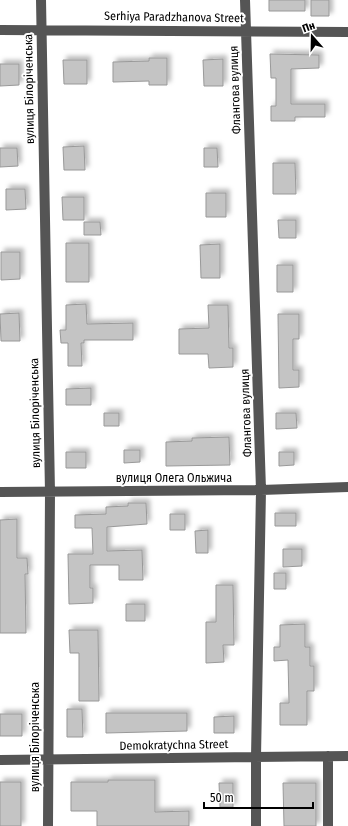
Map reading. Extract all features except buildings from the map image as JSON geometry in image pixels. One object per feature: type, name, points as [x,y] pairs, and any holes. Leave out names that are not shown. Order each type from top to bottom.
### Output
[{"type":"street","name":"вулиця Білоріченська","points":[[41,0],[50,492],[47,759],[48,826]]},
{"type":"street","name":"Флангова вулиця","points":[[245,0],[261,490],[256,826]]},
{"type":"street","name":"Serhiya Paradzhanova Street","points":[[0,30],[41,29],[348,32]]},
{"type":"street","name":"вулиця Олега Ольжича","points":[[0,492],[261,490],[348,487]]},
{"type":"street","points":[[328,756],[328,826]]},
{"type":"street","name":"Demokratychna Street","points":[[0,760],[348,756]]}]
